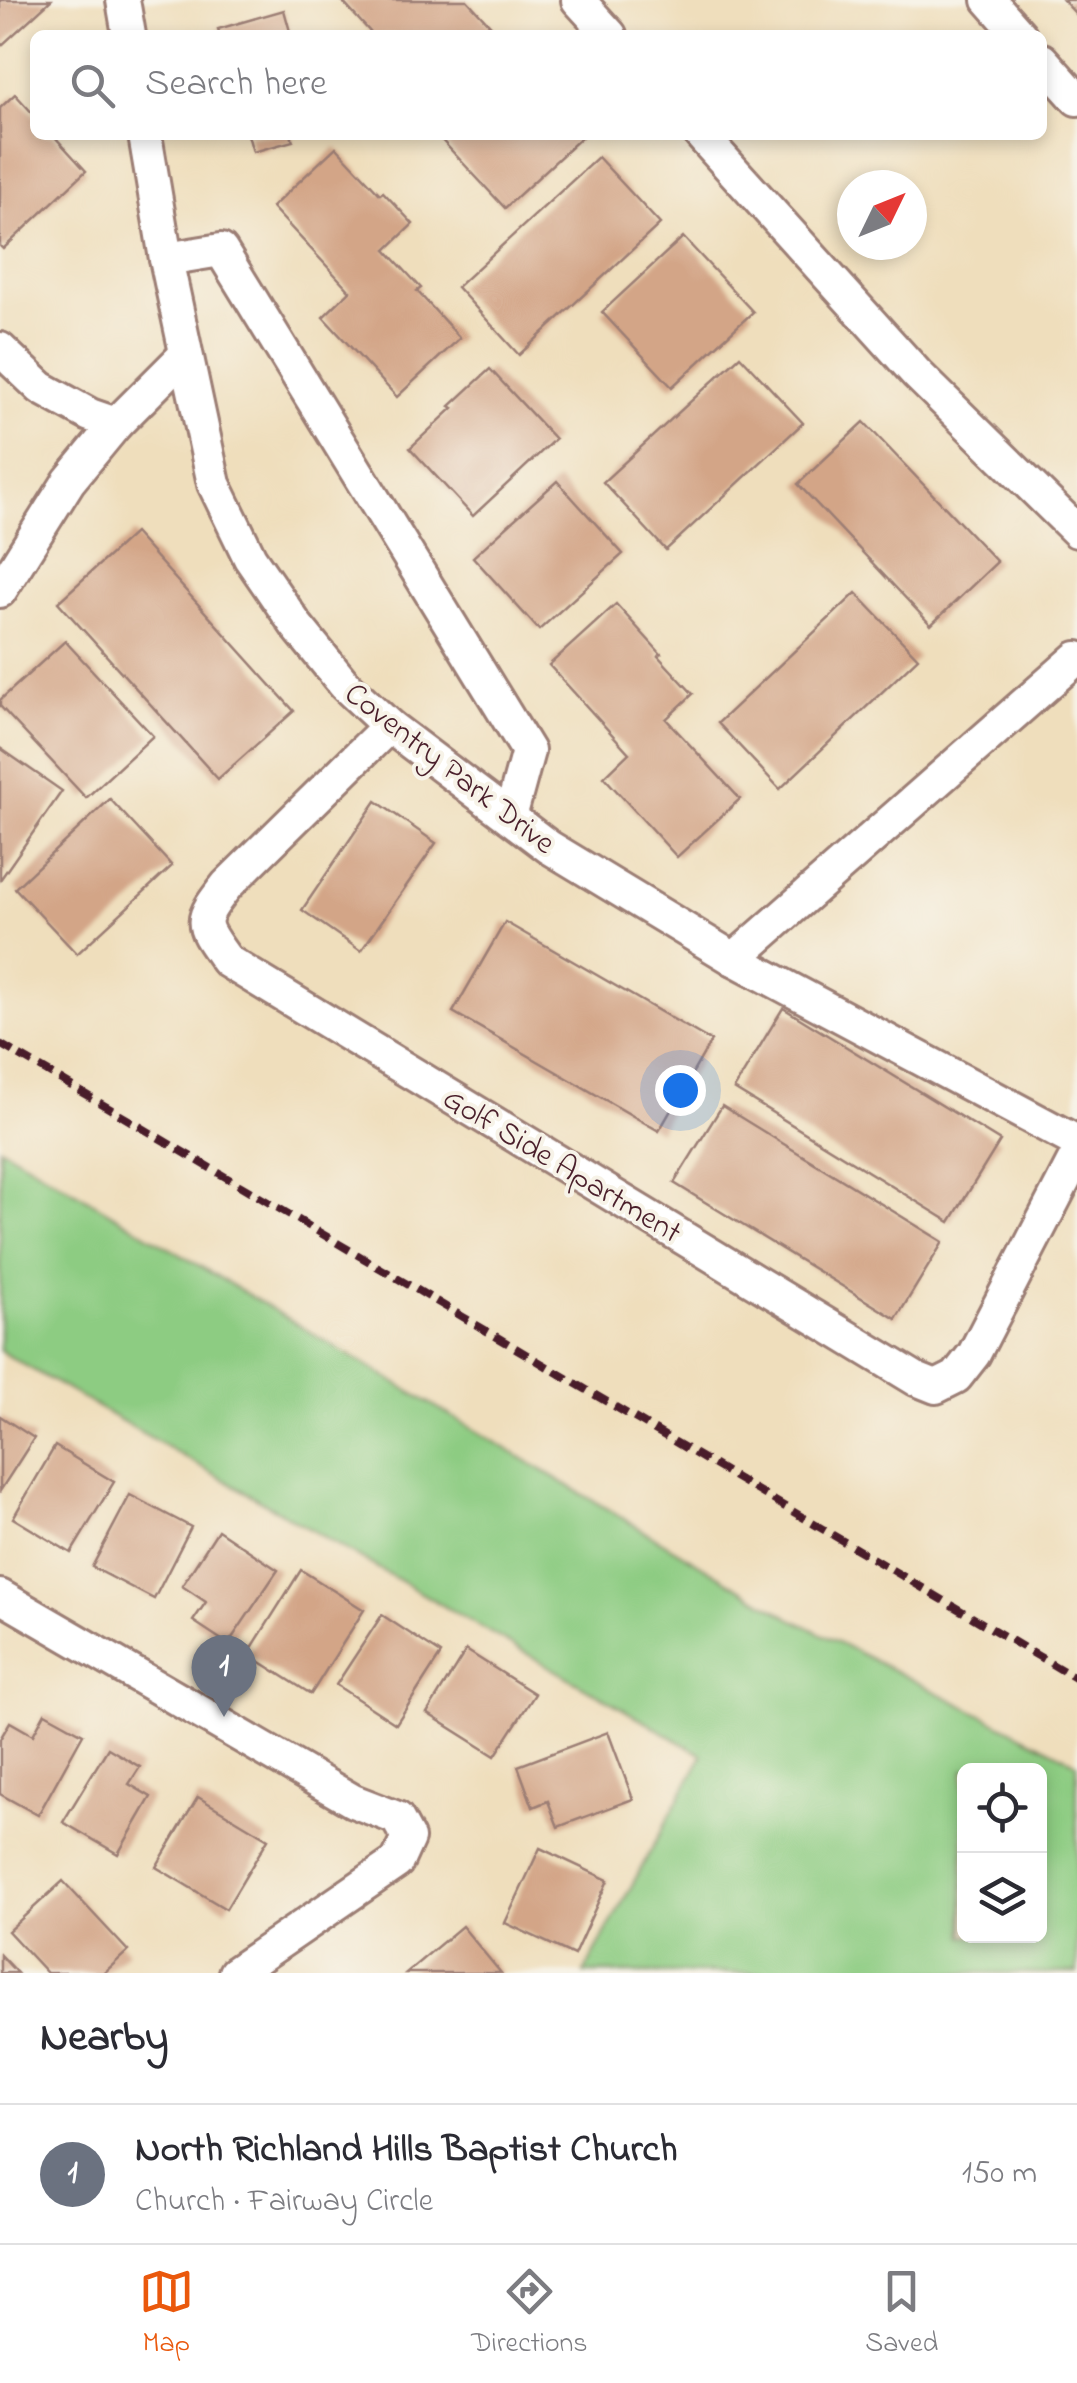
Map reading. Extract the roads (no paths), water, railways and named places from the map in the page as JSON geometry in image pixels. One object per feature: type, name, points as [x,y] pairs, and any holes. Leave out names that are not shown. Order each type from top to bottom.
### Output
[{"type":"street","points":[[123,0],[128,30]]},
{"type":"street","points":[[578,0],[605,30]]},
{"type":"street","points":[[989,0],[1016,30]]},
{"type":"street","points":[[1047,66],[1077,99]]},
{"type":"street","name":"Coventry Park Drive","points":[[146,140],[166,259],[214,484],[250,558],[344,684],[389,726],[549,847],[734,959],[1077,1142]]},
{"type":"street","points":[[705,140],[917,374],[1077,531]]},
{"type":"street","points":[[166,259],[221,250],[528,751],[510,818]]},
{"type":"street","points":[[0,349],[41,388],[90,415],[116,424]]},
{"type":"street","points":[[0,591],[70,481],[116,424],[186,355]]},
{"type":"street","points":[[734,959],[1077,658]]},
{"type":"street","name":"Golf Side Apartment","points":[[389,726],[227,885],[207,910],[205,930],[227,960],[916,1379],[936,1386],[956,1376],[974,1354],[1077,1156]]},
{"type":"street","points":[[0,1596],[353,1800],[397,1818],[408,1838],[397,1862],[235,1973]]},
{"type":"railway","points":[[0,1044],[1077,1679]]},
{"type":"place","name":"North Richland Hills Baptist Church","points":[[224,1717]]}]
